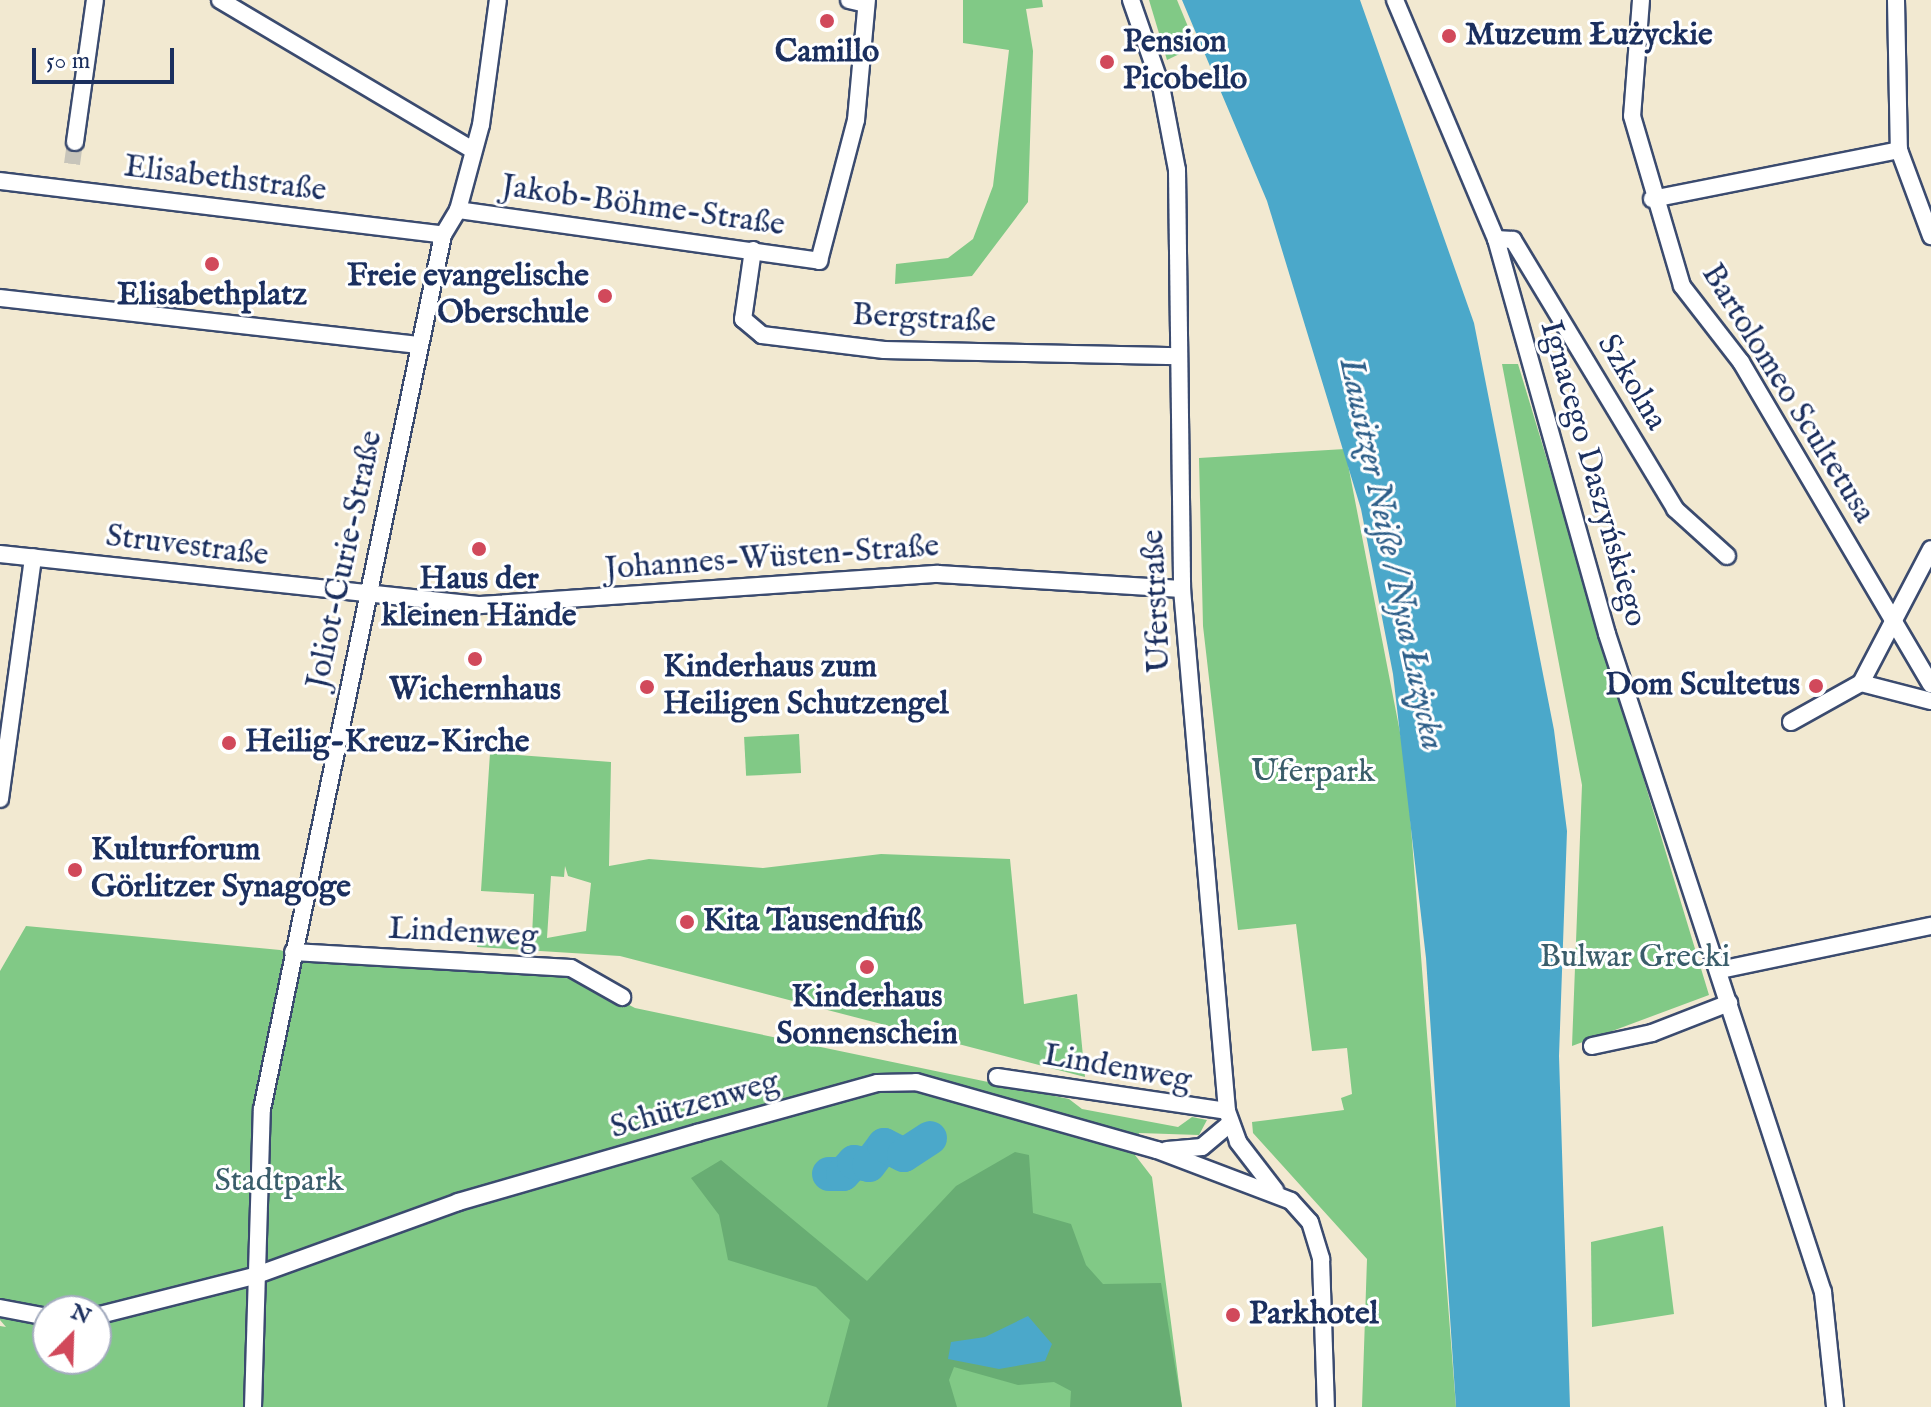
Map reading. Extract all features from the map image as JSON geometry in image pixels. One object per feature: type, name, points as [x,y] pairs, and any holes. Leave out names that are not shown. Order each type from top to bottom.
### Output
[{"type":"street","points":[[75,142],[95,0]]},
{"type":"street","points":[[220,0],[287,46],[473,150]]},
{"type":"street","name":"Joliot-Curie-Straße","points":[[253,1407],[254,1276],[262,1109],[443,235],[458,210],[473,150],[498,0]]},
{"type":"street","points":[[849,0],[866,2]]},
{"type":"street","name":"Uferstraße","points":[[1131,0],[1161,86],[1177,170],[1182,589],[1228,1118],[1275,1190]]},
{"type":"street","name":"Ignacego Daszyńskiego","points":[[1395,0],[1496,239],[1607,634],[1720,970],[1823,1292],[1835,1407]]},
{"type":"street","name":"Bartolomeo Scultetusa","points":[[1641,0],[1632,116],[1652,199],[1682,286],[1741,362],[1931,684]]},
{"type":"street","points":[[1896,0],[1899,150],[1931,236]]},
{"type":"street","name":"Jakob-Böhme-Straße","points":[[458,210],[819,261],[856,120],[866,2]]},
{"type":"street","points":[[1652,199],[1899,150]]},
{"type":"street","name":"Elisabethstraße","points":[[0,181],[443,235]]},
{"type":"street","name":"Szkolna","points":[[1496,239],[1513,240],[1675,509],[1727,556]]},
{"type":"street","name":"Bergstraße","points":[[753,250],[743,319],[762,335],[884,350],[1179,356]]},
{"type":"street","points":[[0,298],[419,345]]},
{"type":"street","points":[[1791,722],[1861,683],[1931,549]]},
{"type":"street","name":"Struvestraße","points":[[0,554],[367,597]]},
{"type":"street","points":[[0,799],[33,557]]},
{"type":"street","name":"Johannes-Wüsten-Straße","points":[[367,597],[513,605],[938,574],[1182,589]]},
{"type":"street","points":[[1861,683],[1931,701]]},
{"type":"street","points":[[1720,970],[1931,926]]},
{"type":"street","name":"Lindenweg","points":[[293,952],[571,968],[622,997]]},
{"type":"street","points":[[1592,1046],[1652,1033],[1729,1003]]},
{"type":"street","name":"Lindenweg","points":[[997,1077],[1228,1118]]},
{"type":"street","name":"Schützenweg","points":[[112,1312],[254,1276],[458,1202],[877,1083],[941,1087],[1157,1150],[1275,1190]]},
{"type":"street","name":"Schützenweg","points":[[1157,1150],[1202,1147],[1228,1118]]},
{"type":"street","points":[[1275,1190],[1310,1222],[1317,1240],[1326,1407]]},
{"type":"street","points":[[0,1308],[32,1314]]},
{"type":"green space","points":[[963,0],[1042,0],[1043,7],[1026,9],[1033,51],[1028,202],[972,276],[895,284],[896,264],[948,258],[973,239],[993,186],[1009,50],[963,43]]},
{"type":"green space","points":[[1149,0],[1177,0],[1196,46],[1167,60]]},
{"type":"green space","name":"Bulwar Grecki","points":[[1502,364],[1518,364],[1709,995],[1572,1046],[1582,785]]},
{"type":"green space","name":"Uferpark","points":[[1345,449],[1406,763],[1456,1407],[1362,1407],[1367,1259],[1253,1133],[1252,1122],[1344,1110],[1341,1098],[1352,1094],[1347,1048],[1312,1051],[1296,924],[1238,930],[1203,626],[1199,458]]},
{"type":"green space","points":[[799,734],[801,773],[746,776],[744,737]]},
{"type":"green space","points":[[490,753],[611,762],[609,866],[649,859],[763,868],[881,854],[1010,859],[1024,1004],[1077,994],[1085,1077],[620,956],[477,947],[479,932],[532,936],[534,894],[481,891]],"holes":[[[565,866],[568,876],[591,883],[586,931],[547,938],[551,876],[564,877]]]},
{"type":"green space","name":"Stadtpark","points":[[26,926],[280,950],[307,959],[573,976],[635,1008],[1069,1099],[1082,1109],[1178,1127],[1192,1117],[1207,1120],[1199,1135],[1139,1133],[1135,1155],[1152,1177],[1182,1407],[0,1407],[0,1326],[6,1327],[0,1320],[0,971]]},
{"type":"green space","points":[[1015,1152],[1029,1155],[1033,1213],[1071,1224],[1086,1265],[1103,1284],[1161,1283],[1182,1407],[1070,1407],[1071,1391],[1054,1382],[1018,1385],[954,1367],[949,1380],[957,1407],[827,1407],[850,1320],[816,1287],[728,1260],[719,1215],[691,1178],[721,1160],[867,1281],[956,1186]]},
{"type":"green space","points":[[1663,1226],[1674,1314],[1592,1327],[1591,1242]]},
{"type":"water","name":"Lausitzer Neiße / Nysa Łużycka","points":[[1182,0],[1360,0],[1474,323],[1554,730],[1567,831],[1559,1056],[1570,1407],[1456,1407],[1426,958],[1393,674],[1361,509],[1267,201]]},
{"type":"water","points":[[1028,1316],[1052,1344],[1045,1361],[999,1369],[948,1359],[951,1342],[985,1337]]},
{"type":"waterway","points":[[829,1174],[843,1174],[854,1162],[869,1165],[884,1145],[904,1155],[930,1138]]},
{"type":"tunnel","points":[[72,164],[75,142]]},
{"type":"place","name":"Camillo","points":[[827,21]]},
{"type":"place","name":"Muzeum Łużyckie","points":[[1449,36]]},
{"type":"place","name":"Pension Picobello","points":[[1107,62]]},
{"type":"place","name":"Elisabethplatz","points":[[212,264]]},
{"type":"place","name":"Freie evangelische Oberschule","points":[[605,296]]},
{"type":"place","name":"Haus der kleinen Hände","points":[[479,549]]},
{"type":"place","name":"Wichernhaus","points":[[475,659]]},
{"type":"place","name":"Dom Scultetus","points":[[1816,686]]},
{"type":"place","name":"Kinderhaus zum Heiligen Schutzengel","points":[[647,687]]},
{"type":"place","name":"Heilig-Kreuz-Kirche","points":[[229,743]]},
{"type":"place","name":"Kulturforum Görlitzer Synagoge","points":[[75,870]]},
{"type":"place","name":"Kita Tausendfuß","points":[[687,922]]},
{"type":"place","name":"Kinderhaus Sonnenschein","points":[[867,967]]},
{"type":"place","name":"Parkhotel","points":[[1233,1315]]}]
